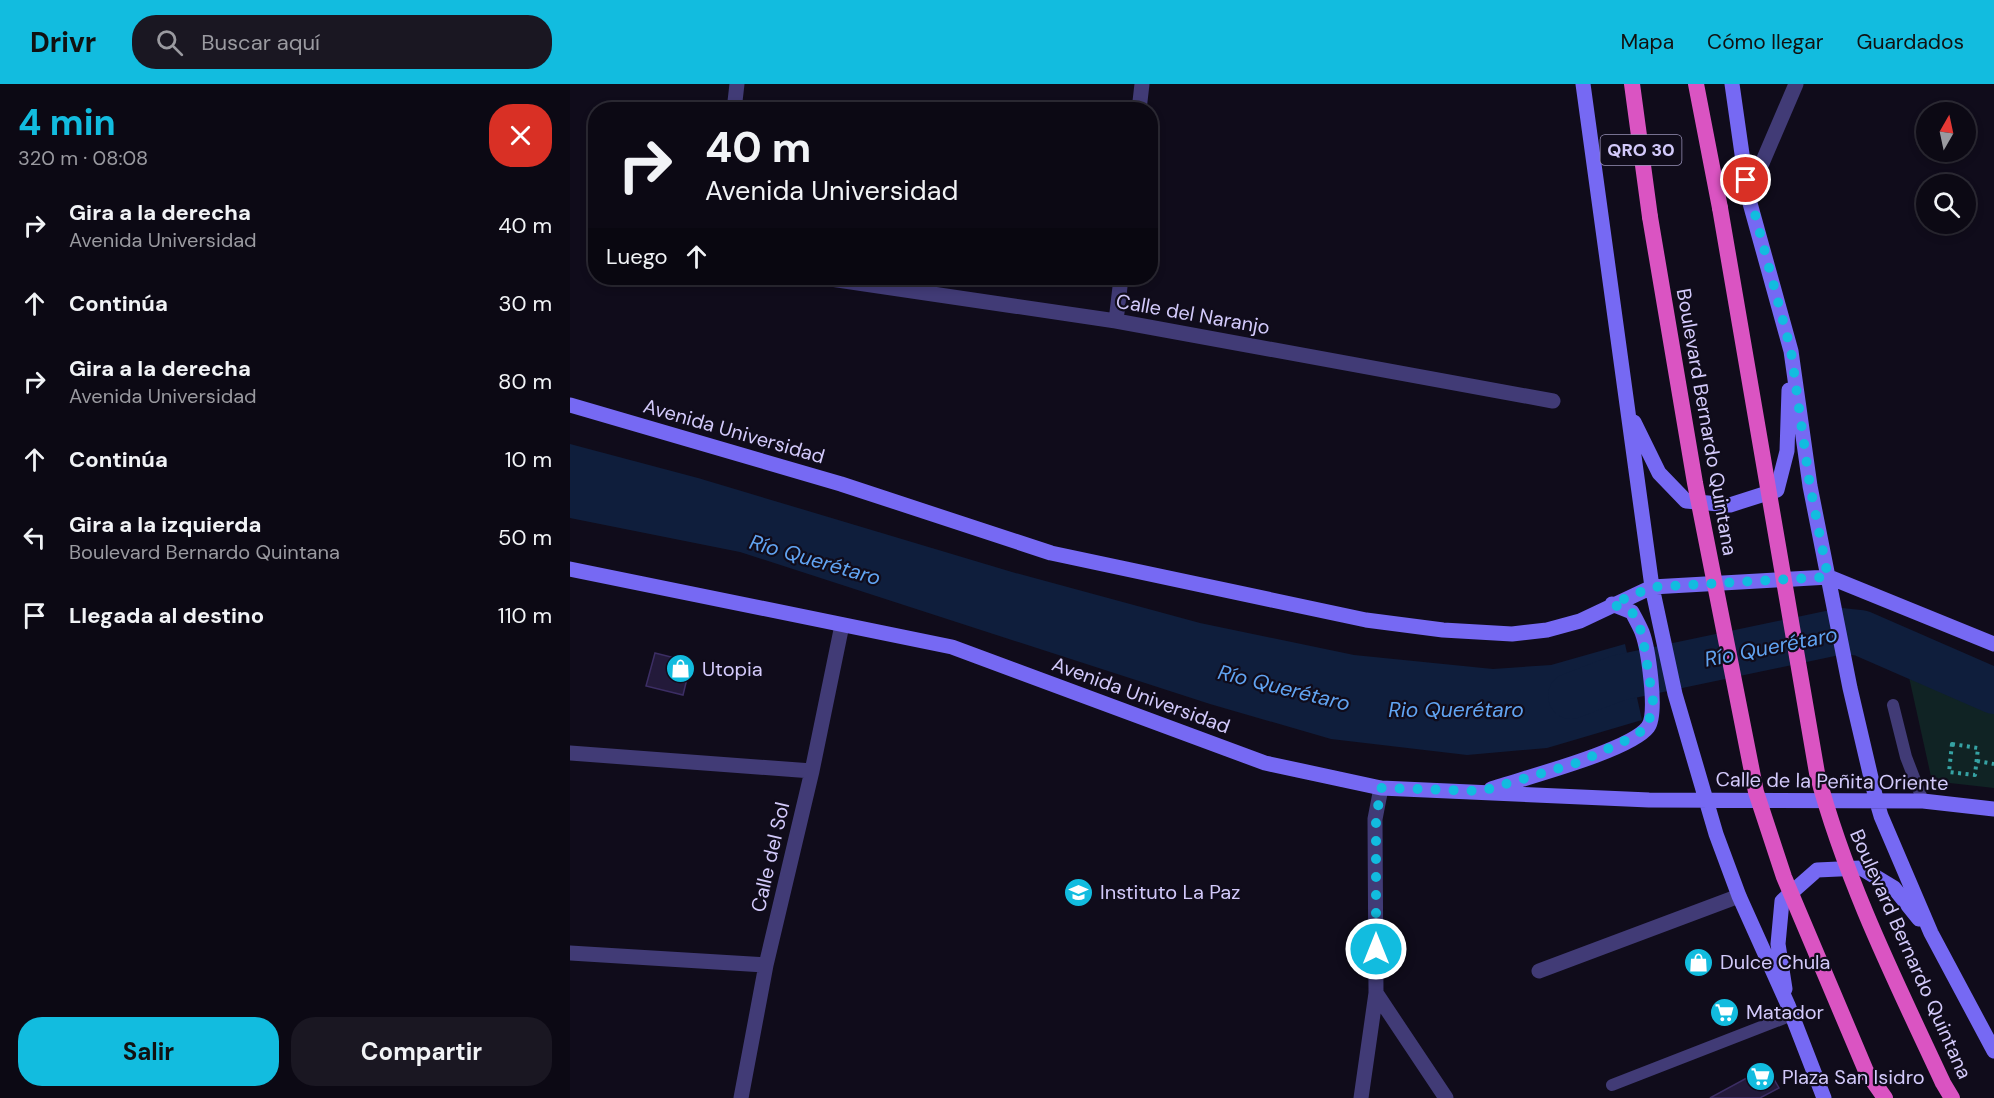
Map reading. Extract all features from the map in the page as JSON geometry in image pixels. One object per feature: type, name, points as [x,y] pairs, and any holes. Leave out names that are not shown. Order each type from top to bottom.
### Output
[{"type":"highway","name":"Boulevard Bernardo Quintana","points":[[1632,84],[1650,217],[1695,483],[1756,792],[1784,877],[1866,1071],[1885,1098]]},
{"type":"highway","name":"Boulevard Bernardo Quintana","points":[[1696,84],[1720,208],[1820,784],[1851,880],[1943,1083],[1952,1098]]},
{"type":"main road","points":[[1583,84],[1652,587],[1675,694],[1705,799],[1750,926],[1790,1010],[1824,1098]]},
{"type":"main road","name":"Boulevard Bernardo Quintana","points":[[1732,84],[1748,196],[1791,351],[1810,486],[1850,688],[1876,799],[1881,816],[1931,933],[1994,1051]]},
{"type":"main road","points":[[1628,411],[1659,473],[1686,501],[1730,505],[1777,490],[1787,451],[1791,351]]},
{"type":"main road","name":"Avenida Universidad","points":[[570,405],[841,484],[1051,553],[1366,620],[1443,630],[1512,634],[1547,630],[1580,621],[1652,587],[1828,577]]},
{"type":"main road","name":"Avenida Universidad","points":[[570,569],[952,647],[1265,763],[1381,788],[1649,800],[1705,799]]},
{"type":"main road","points":[[1828,577],[1994,644]]},
{"type":"main road","points":[[1482,791],[1580,762],[1635,736],[1648,726],[1653,701],[1642,633],[1632,612],[1612,604]]},
{"type":"main road","name":"Calle de la Peñita Oriente","points":[[1705,799],[1876,799],[1923,801],[1994,809]]},
{"type":"main road","points":[[1790,1010],[1778,944],[1782,901],[1817,870],[1862,868],[1894,888],[1931,933]]},
{"type":"street","points":[[735,102],[737,84]]},
{"type":"street","points":[[1140,102],[1142,84]]},
{"type":"street","points":[[1748,196],[1796,84]]},
{"type":"street","name":"Calle del Naranjo","points":[[872,285],[1116,321],[1552,401]]},
{"type":"street","points":[[1116,321],[1120,285]]},
{"type":"street","name":"Calle del Sol","points":[[741,1098],[766,965],[812,771],[842,625]]},
{"type":"street","points":[[570,753],[812,771]]},
{"type":"street","points":[[1361,1098],[1376,993],[1376,819],[1381,788]]},
{"type":"street","points":[[1539,971],[1739,896]]},
{"type":"street","points":[[570,953],[766,965]]},
{"type":"street","points":[[1376,993],[1446,1098]]},
{"type":"lane","points":[[1893,705],[1906,757],[1923,801]]},
{"type":"lane","points":[[1612,1085],[1790,1010]]},
{"type":"path","points":[[1952,744],[1978,748],[1975,775],[1962,774],[1949,772],[1952,744]]},
{"type":"path","points":[[1977,761],[1994,764]]},
{"type":"path","points":[[1962,774],[1963,784]]},
{"type":"green space","points":[[1907,668],[1994,704],[1994,788],[1932,781]]},
{"type":"water","name":"Rio Querétaro","points":[[570,444],[698,478],[1012,572],[1200,623],[1354,655],[1493,669],[1551,665],[1625,644],[1642,720],[1547,748],[1467,755],[1331,739],[1210,704],[740,552],[570,518]]},
{"type":"building","points":[[655,653],[691,662],[683,695],[646,686]]},
{"type":"building","name":"Plaza San Isidro","points":[[1767,1067],[1779,1088],[1760,1098],[1710,1098]]},
{"type":"waterway","name":"Río Querétaro","points":[[1571,696],[1618,678],[1842,631],[1861,633],[1994,691]]},
{"type":"place","name":"Utopia","points":[[681,669]]},
{"type":"place","name":"Instituto La Paz","points":[[1079,892]]},
{"type":"place","name":"Dulce Chula","points":[[1699,962]]},
{"type":"place","name":"Matador","points":[[1725,1012]]},
{"type":"place","name":"Plaza San Isidro","points":[[1761,1077]]},
{"type":"route","points":[[1376,949],[1376,819],[1381,788],[1482,791],[1580,762],[1635,736],[1648,726],[1652,717],[1653,701],[1642,633],[1632,612],[1612,604],[1652,587],[1828,577],[1810,486],[1791,351],[1748,196],[1746,180]]}]
